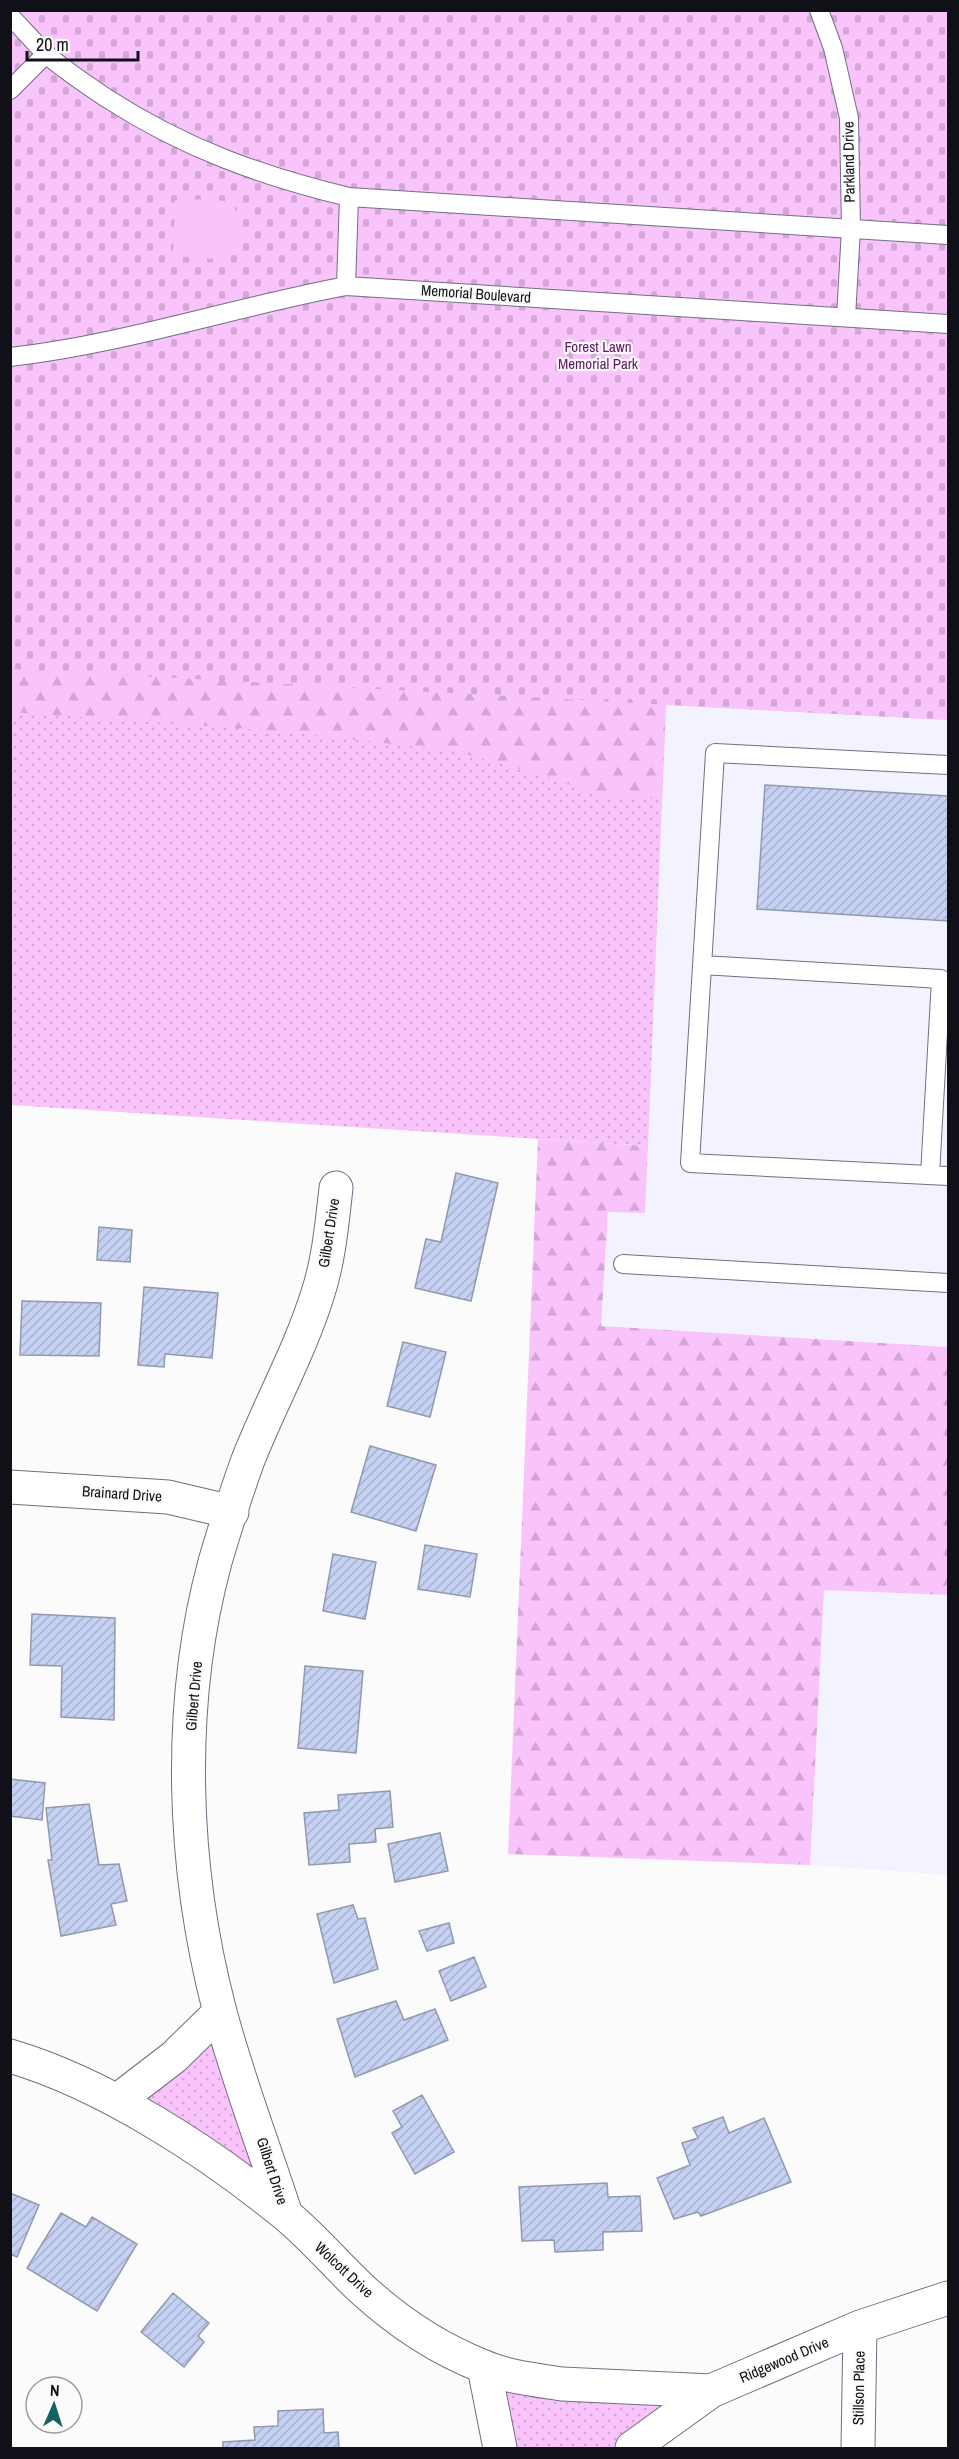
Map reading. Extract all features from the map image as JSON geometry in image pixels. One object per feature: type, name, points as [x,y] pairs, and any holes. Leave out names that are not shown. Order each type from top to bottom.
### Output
[{"type":"street","name":"Gilbert Drive","points":[[286,2215],[220,2012],[208,1960],[195,1880],[190,1820],[189,1754],[194,1681],[202,1622],[215,1562],[248,1461],[301,1340],[319,1292],[328,1254],[336,1188]]},
{"type":"street","name":"Brainard Drive","points":[[10,1487],[168,1497],[232,1512]]},
{"type":"street","points":[[118,2100],[174,2057],[220,2012]]},
{"type":"street","name":"Wolcott Drive","points":[[10,2056],[118,2100],[209,2158],[286,2215],[365,2292],[432,2342],[483,2367],[562,2384],[711,2391]]},
{"type":"street","name":"Ridgewood Drive","points":[[632,2448],[711,2391],[860,2327],[948,2298]]},
{"type":"street","name":"Stillson Place","points":[[858,2448],[860,2327]]},
{"type":"street","points":[[483,2367],[500,2448]]},
{"type":"lane","name":"Parkland Drive","points":[[819,10],[833,48],[849,118],[851,229],[846,317]]},
{"type":"lane","points":[[10,16],[46,54],[90,88],[135,116],[232,164],[288,183],[349,197],[948,235]]},
{"type":"lane","points":[[10,90],[46,54]]},
{"type":"lane","points":[[346,286],[349,197]]},
{"type":"lane","name":"Memorial Boulevard","points":[[10,357],[99,343],[294,295],[346,286],[948,324]]},
{"type":"lane","points":[[702,965],[940,979],[939,1176],[690,1163],[702,965],[715,753],[948,765]]},
{"type":"lane","points":[[623,1264],[948,1283]]},
{"type":"shaded area","points":[[666,705],[948,720],[948,1347],[601,1326],[608,1211],[645,1212]]},
{"type":"shaded area","points":[[824,1590],[948,1595],[948,1875],[810,1865]]},
{"type":"green space","name":"Forest Lawn Memorial Park","points":[[10,11],[948,11],[948,720],[11,669]]},
{"type":"green space","points":[[175,200],[216,200],[233,206],[237,213],[240,230],[235,247],[230,253],[213,259],[173,256]]},
{"type":"green space","points":[[10,573],[948,720],[666,705],[662,799],[599,796],[552,778],[455,751],[277,731],[11,712]]},
{"type":"green space","points":[[10,669],[666,705],[648,1146],[11,1105]]},
{"type":"green space","points":[[538,1139],[648,1146],[645,1213],[608,1212],[601,1326],[948,1347],[948,1595],[824,1590],[810,1865],[508,1854]]},
{"type":"green space","points":[[220,2012],[286,2215],[118,2100]]},
{"type":"green space","points":[[484,2367],[711,2391],[632,2448],[500,2448]]},
{"type":"building","points":[[765,785],[948,796],[948,921],[757,909]]},
{"type":"building","points":[[456,1173],[498,1183],[471,1301],[415,1288],[426,1239],[441,1242]]},
{"type":"building","points":[[99,1227],[132,1230],[130,1262],[97,1260]]},
{"type":"building","points":[[144,1287],[218,1293],[212,1358],[165,1354],[164,1367],[138,1365]]},
{"type":"building","points":[[22,1301],[101,1303],[99,1356],[20,1355]]},
{"type":"building","points":[[403,1342],[446,1352],[430,1417],[387,1406]]},
{"type":"building","points":[[370,1446],[436,1465],[416,1531],[351,1512]]},
{"type":"building","points":[[425,1545],[477,1554],[470,1597],[418,1589]]},
{"type":"building","points":[[333,1554],[376,1562],[365,1619],[323,1611]]},
{"type":"building","points":[[32,1614],[115,1618],[114,1720],[61,1717],[62,1666],[30,1665]]},
{"type":"building","points":[[305,1666],[363,1671],[356,1753],[298,1748]]},
{"type":"building","points":[[10,1779],[45,1783],[42,1820],[10,1816]]},
{"type":"building","points":[[390,1791],[393,1827],[375,1829],[376,1842],[349,1844],[350,1862],[309,1865],[304,1813],[339,1810],[338,1795]]},
{"type":"building","points":[[89,1804],[99,1865],[119,1864],[127,1901],[111,1904],[116,1925],[61,1936],[48,1860],[52,1860],[46,1808]]},
{"type":"building","points":[[440,1833],[448,1871],[395,1882],[388,1844]]},
{"type":"building","points":[[353,1905],[358,1919],[365,1918],[378,1969],[334,1983],[317,1914]]},
{"type":"building","points":[[449,1923],[454,1943],[427,1951],[419,1931]]},
{"type":"building","points":[[474,1957],[486,1987],[451,2001],[439,1971]]},
{"type":"building","points":[[396,2001],[404,2020],[435,2009],[448,2040],[355,2077],[337,2019]]},
{"type":"building","points":[[422,2095],[454,2152],[415,2174],[392,2133],[402,2127],[393,2111]]},
{"type":"building","points":[[723,2117],[729,2133],[764,2118],[791,2182],[701,2216],[698,2212],[674,2219],[657,2178],[690,2165],[682,2143],[698,2138],[693,2128]]},
{"type":"building","points":[[607,2183],[608,2197],[640,2196],[642,2231],[603,2232],[603,2250],[555,2252],[554,2240],[522,2241],[519,2187]]},
{"type":"building","points":[[10,2193],[39,2205],[17,2257],[10,2254]]},
{"type":"building","points":[[61,2213],[86,2227],[92,2217],[137,2244],[97,2311],[27,2268]]},
{"type":"building","points":[[173,2293],[209,2323],[198,2336],[204,2342],[184,2367],[141,2332]]},
{"type":"building","points":[[323,2409],[324,2433],[338,2432],[339,2448],[223,2448],[223,2442],[255,2440],[254,2427],[278,2426],[278,2411]]}]
